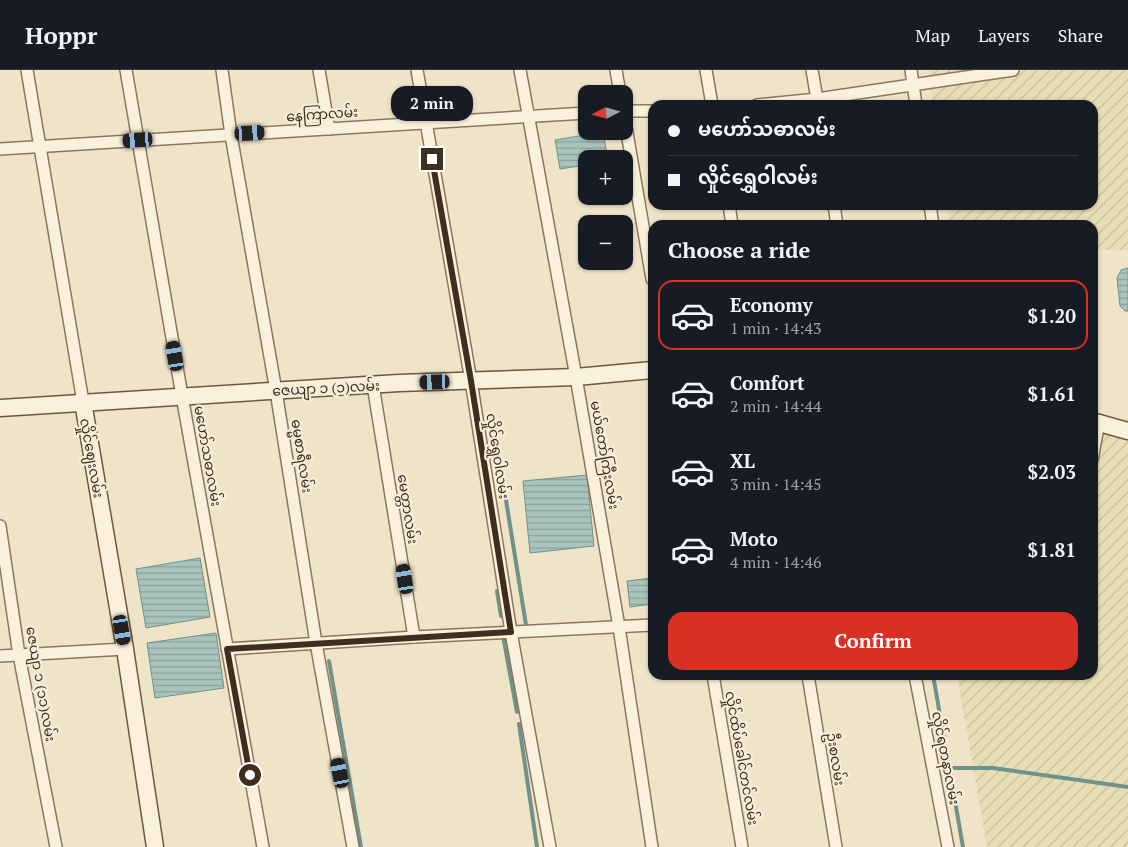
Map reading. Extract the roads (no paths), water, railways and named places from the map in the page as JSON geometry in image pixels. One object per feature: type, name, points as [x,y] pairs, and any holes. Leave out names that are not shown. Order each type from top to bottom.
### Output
[{"type":"street","name":"လှိုင်ဈေးလမ်း","points":[[27,70],[126,648],[155,847]]},
{"type":"street","name":"မဟော်သဓာလမ်း","points":[[126,70],[263,847]]},
{"type":"street","name":"ဓမ္မစာရီလမ်း","points":[[222,70],[231,135],[276,391],[316,643],[353,847]]},
{"type":"street","points":[[319,70],[329,129]]},
{"type":"street","name":"လှိုင်ရွှေဝါလမ်း","points":[[417,70],[471,381],[511,632],[550,847]]},
{"type":"street","name":"မယ်တော်ကြီးလမ်း","points":[[520,70],[619,627],[652,847]]},
{"type":"street","points":[[616,70],[618,85]]},
{"type":"street","points":[[706,70],[711,100]]},
{"type":"street","points":[[812,70],[817,100]]},
{"type":"street","points":[[911,70],[916,100]]},
{"type":"street","points":[[828,100],[1013,70]]},
{"type":"street","points":[[633,111],[648,110]]},
{"type":"street","name":"နေကြာလမ်း","points":[[0,149],[578,113]]},
{"type":"street","points":[[628,140],[648,256]]},
{"type":"street","name":"ဇေယျာ ၁ (၁)လမ်း","points":[[0,408],[373,385],[576,377],[648,370]]},
{"type":"street","name":"မေတ္တာလမ်း","points":[[373,385],[414,637]]},
{"type":"street","points":[[1098,423],[1128,431]]},
{"type":"street","name":"ဇေယျာ ၁ (၁၁)လမ်း","points":[[0,526],[19,655],[56,847]]},
{"type":"street","points":[[227,649],[648,625]]},
{"type":"street","points":[[0,656],[126,648]]},
{"type":"street","name":"လှိုင်ထိပ်ခေါင်တင်လမ်း","points":[[714,680],[742,847]]},
{"type":"street","name":"ဦးစလမ်း","points":[[809,680],[836,847]]},
{"type":"street","name":"လှိုင်ရတနာလမ်း","points":[[916,680],[948,847]]},
{"type":"water","points":[[578,136],[578,140],[604,140],[606,150],[578,150],[578,166],[560,169],[555,140]]},
{"type":"water","points":[[1128,268],[1128,311],[1125,311],[1120,306],[1117,278],[1121,270]]},
{"type":"water","points":[[587,475],[594,546],[530,553],[523,481]]},
{"type":"water","points":[[200,558],[210,617],[146,628],[136,569]]},
{"type":"water","points":[[648,578],[648,605],[630,607],[627,581]]},
{"type":"water","points":[[216,633],[224,688],[155,698],[147,643]]},
{"type":"waterway","points":[[493,419],[526,625]]},
{"type":"waterway","points":[[497,591],[501,616]]},
{"type":"waterway","points":[[503,636],[517,712]]},
{"type":"waterway","points":[[329,661],[361,847]]},
{"type":"waterway","points":[[934,680],[963,847]]},
{"type":"waterway","points":[[519,724],[537,847]]},
{"type":"waterway","points":[[950,768],[993,768],[1128,787]]}]
